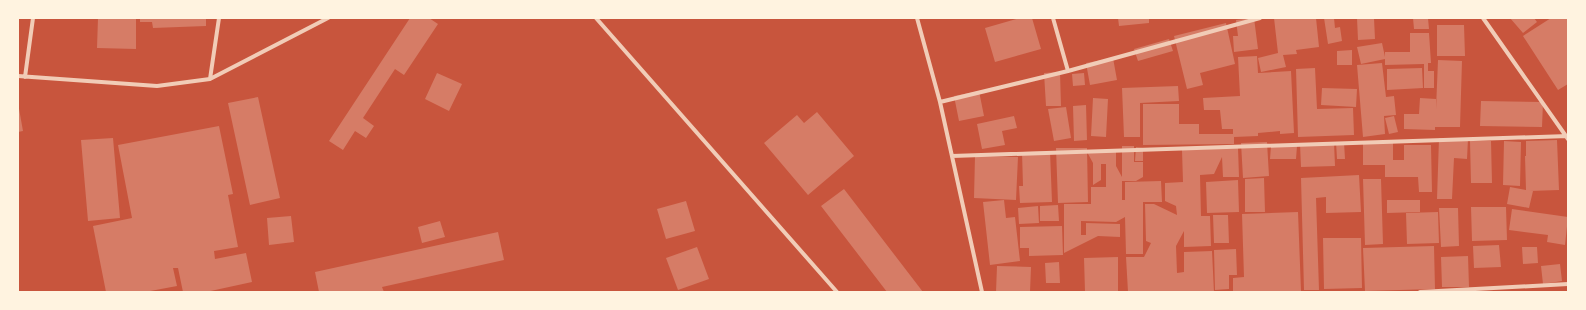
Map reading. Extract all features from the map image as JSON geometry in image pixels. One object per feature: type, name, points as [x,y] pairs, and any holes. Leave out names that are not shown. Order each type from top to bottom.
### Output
[{"type":"street","points":[[25,77],[33,18]]},
{"type":"street","points":[[210,80],[218,18]]},
{"type":"street","points":[[18,76],[157,86],[210,80],[328,18]]},
{"type":"street","points":[[596,18],[837,292]]},
{"type":"street","points":[[917,18],[940,102],[982,292]]},
{"type":"street","points":[[1053,18],[1068,71]]},
{"type":"street","points":[[940,102],[1068,71],[1260,18]]},
{"type":"street","points":[[1483,18],[1567,137]]},
{"type":"street","points":[[952,156],[1567,137]]},
{"type":"street","points":[[1420,292],[1568,284]]},
{"type":"building","points":[[98,18],[136,18],[136,49],[97,48]]},
{"type":"building","points":[[140,18],[206,18],[206,26],[153,28],[152,22],[140,22]]},
{"type":"building","points":[[410,18],[429,18],[438,24],[404,75],[395,69],[363,118],[374,126],[366,138],[355,131],[343,150],[329,141]]},
{"type":"building","points":[[1020,18],[1032,18],[1041,49],[995,62],[985,28]]},
{"type":"building","points":[[1118,18],[1149,18],[1149,23],[1119,26]]},
{"type":"building","points":[[1254,18],[1258,49],[1234,52],[1233,36],[1238,36],[1236,20]]},
{"type":"building","points":[[1274,18],[1316,18],[1319,47],[1296,50],[1297,54],[1283,55],[1286,67],[1261,72],[1258,58],[1278,53]]},
{"type":"building","points":[[1324,18],[1334,18],[1335,28],[1340,27],[1342,41],[1328,44]]},
{"type":"building","points":[[1357,18],[1374,18],[1375,39],[1358,40]]},
{"type":"building","points":[[1413,18],[1428,18],[1429,29],[1414,29]]},
{"type":"building","points":[[1510,18],[1534,18],[1537,22],[1523,33]]},
{"type":"building","points":[[1551,18],[1568,18],[1568,84],[1558,90],[1523,36]]},
{"type":"building","points":[[1226,23],[1235,64],[1200,73],[1203,85],[1187,89],[1174,36]]},
{"type":"building","points":[[1437,25],[1464,25],[1465,56],[1437,56]]},
{"type":"building","points":[[1410,33],[1429,33],[1431,63],[1428,63],[1428,71],[1434,71],[1434,88],[1424,88],[1424,64],[1385,65],[1385,59],[1361,64],[1357,47],[1382,43],[1385,57],[1385,52],[1410,52]]},
{"type":"building","points":[[1169,39],[1173,51],[1138,61],[1134,49]]},
{"type":"building","points":[[1352,50],[1352,65],[1337,65],[1337,51]]},
{"type":"building","points":[[1257,56],[1258,73],[1291,71],[1294,133],[1280,134],[1280,131],[1258,133],[1258,136],[1234,137],[1234,144],[1143,145],[1143,104],[1179,104],[1179,124],[1199,124],[1199,134],[1233,134],[1233,129],[1222,129],[1220,110],[1204,110],[1203,98],[1240,96],[1238,57]]},
{"type":"building","points":[[1113,58],[1117,80],[1090,85],[1086,63]]},
{"type":"building","points":[[1438,60],[1462,61],[1460,127],[1435,127],[1435,130],[1404,129],[1404,114],[1419,114],[1420,98],[1436,99],[1436,109]]},
{"type":"building","points":[[1382,63],[1386,97],[1394,96],[1396,115],[1384,116],[1385,134],[1363,137],[1357,65]]},
{"type":"building","points":[[1315,68],[1317,109],[1353,108],[1354,135],[1298,137],[1296,69]]},
{"type":"building","points":[[1422,68],[1423,88],[1387,90],[1387,69]]},
{"type":"building","points":[[1060,72],[1061,106],[1046,106],[1044,73]]},
{"type":"building","points":[[437,73],[462,84],[449,111],[425,99]]},
{"type":"building","points":[[1084,73],[1085,85],[1073,86],[1072,74]]},
{"type":"building","points":[[1178,86],[1179,101],[1140,103],[1140,137],[1124,137],[1122,88]]},
{"type":"building","points":[[1322,88],[1357,89],[1356,107],[1321,105]]},
{"type":"building","points":[[979,91],[984,116],[959,121],[954,96]]},
{"type":"building","points":[[258,97],[280,198],[250,205],[228,103]]},
{"type":"building","points":[[1093,98],[1108,99],[1106,137],[1091,136]]},
{"type":"building","points":[[1481,101],[1543,102],[1542,127],[1480,126]]},
{"type":"building","points":[[18,103],[23,131],[18,132]]},
{"type":"building","points":[[1086,105],[1087,140],[1074,141],[1073,106]]},
{"type":"building","points":[[1066,107],[1071,138],[1054,141],[1048,109]]},
{"type":"building","points":[[817,112],[854,156],[808,195],[764,143],[797,115],[804,123]]},
{"type":"building","points":[[1014,116],[1017,128],[1002,131],[1005,145],[982,149],[977,124]]},
{"type":"building","points":[[1394,116],[1398,132],[1389,134],[1385,118]]},
{"type":"building","points":[[219,126],[233,194],[228,195],[238,247],[214,251],[215,259],[246,253],[252,282],[206,292],[183,292],[178,268],[173,268],[177,286],[145,292],[106,292],[93,226],[132,218],[118,145]]},
{"type":"building","points":[[113,138],[120,218],[88,221],[81,140]]},
{"type":"building","points":[[1439,138],[1468,139],[1467,159],[1454,158],[1452,199],[1437,199]]},
{"type":"building","points":[[1557,140],[1559,190],[1529,191],[1533,191],[1529,208],[1507,204],[1510,187],[1526,190],[1526,141]]},
{"type":"building","points":[[1470,141],[1491,141],[1492,183],[1471,183]]},
{"type":"building","points":[[1504,141],[1521,142],[1520,186],[1503,185]]},
{"type":"building","points":[[1267,142],[1269,176],[1243,178],[1241,143]]},
{"type":"building","points":[[1334,142],[1335,166],[1301,167],[1300,144]]},
{"type":"building","points":[[1336,142],[1344,142],[1345,159],[1337,159]]},
{"type":"building","points":[[1393,142],[1393,160],[1404,160],[1404,145],[1431,145],[1432,192],[1419,192],[1418,177],[1385,177],[1385,165],[1363,165],[1363,143]]},
{"type":"building","points":[[1122,146],[1134,146],[1134,162],[1143,162],[1143,177],[1136,181],[1122,181],[1122,200],[1125,200],[1125,182],[1161,181],[1162,202],[1143,202],[1143,254],[1126,254],[1125,217],[1116,222],[1081,221],[1081,235],[1086,235],[1086,223],[1120,224],[1120,237],[1098,236],[1064,253],[1064,204],[1091,204],[1091,187],[1106,187],[1106,164],[1101,164],[1101,180],[1093,185],[1093,163],[1087,152],[1116,152],[1116,166],[1122,177]]},
{"type":"building","points":[[1271,146],[1297,146],[1296,159],[1270,159]]},
{"type":"building","points":[[1136,147],[1143,148],[1143,161],[1135,161]]},
{"type":"building","points":[[1056,148],[1087,148],[1088,202],[1058,203]]},
{"type":"building","points":[[1238,148],[1239,177],[1223,177],[1222,157],[1214,174],[1200,175],[1201,216],[1210,216],[1211,246],[1184,247],[1184,231],[1176,246],[1177,273],[1184,272],[1184,252],[1212,251],[1214,292],[1128,292],[1126,257],[1144,257],[1151,243],[1146,241],[1145,204],[1154,204],[1177,215],[1176,206],[1165,201],[1165,183],[1183,182],[1182,150]]},
{"type":"building","points":[[1050,151],[1052,202],[1020,203],[1019,186],[1023,186],[1022,152]]},
{"type":"building","points":[[975,156],[1018,157],[1016,200],[974,198]]},
{"type":"building","points":[[1359,175],[1361,212],[1326,213],[1326,197],[1316,198],[1319,290],[1304,290],[1301,178]]},
{"type":"building","points":[[1264,178],[1265,212],[1245,212],[1245,179]]},
{"type":"building","points":[[1363,179],[1381,179],[1383,244],[1365,245]]},
{"type":"building","points":[[1238,180],[1239,212],[1207,213],[1206,182]]},
{"type":"building","points":[[844,189],[923,292],[887,292],[821,206]]},
{"type":"building","points":[[1004,200],[1006,218],[1015,217],[1020,261],[990,265],[983,202]]},
{"type":"building","points":[[1387,200],[1420,200],[1420,212],[1387,213]]},
{"type":"building","points":[[686,201],[695,231],[666,239],[657,209]]},
{"type":"building","points":[[1058,205],[1059,221],[1040,221],[1040,206]]},
{"type":"building","points":[[1038,206],[1039,223],[1019,224],[1018,208]]},
{"type":"building","points":[[1471,207],[1506,207],[1507,240],[1472,241]]},
{"type":"building","points":[[1439,208],[1458,208],[1459,246],[1441,247]]},
{"type":"building","points":[[1512,209],[1568,217],[1565,245],[1547,242],[1548,235],[1509,230]]},
{"type":"building","points":[[1298,212],[1301,291],[1233,292],[1233,278],[1244,277],[1242,214]]},
{"type":"building","points":[[1438,212],[1439,243],[1407,244],[1406,213]]},
{"type":"building","points":[[1213,215],[1228,215],[1229,243],[1214,243]]},
{"type":"building","points":[[291,216],[294,242],[269,245],[267,218]]},
{"type":"building","points":[[440,221],[445,237],[422,243],[418,227]]},
{"type":"building","points":[[1062,226],[1063,255],[1029,256],[1029,248],[1020,248],[1020,227]]},
{"type":"building","points":[[498,232],[504,260],[382,287],[384,292],[319,292],[315,272]]},
{"type":"building","points":[[1323,238],[1361,238],[1362,288],[1324,289]]},
{"type":"building","points":[[1499,245],[1501,267],[1474,268],[1473,246]]},
{"type":"building","points":[[1434,246],[1435,289],[1365,291],[1363,248]]},
{"type":"building","points":[[697,247],[709,279],[678,290],[666,258]]},
{"type":"building","points":[[1522,247],[1537,247],[1538,263],[1523,264]]},
{"type":"building","points":[[1236,249],[1237,275],[1229,275],[1229,289],[1215,290],[1214,250]]},
{"type":"building","points":[[1468,256],[1469,287],[1442,287],[1441,257]]},
{"type":"building","points":[[1118,257],[1118,292],[1085,292],[1084,258]]},
{"type":"building","points":[[1059,262],[1060,283],[1046,283],[1045,263]]},
{"type":"building","points":[[1560,264],[1562,281],[1543,284],[1541,266]]},
{"type":"building","points":[[997,266],[1031,267],[1030,292],[996,292]]}]
